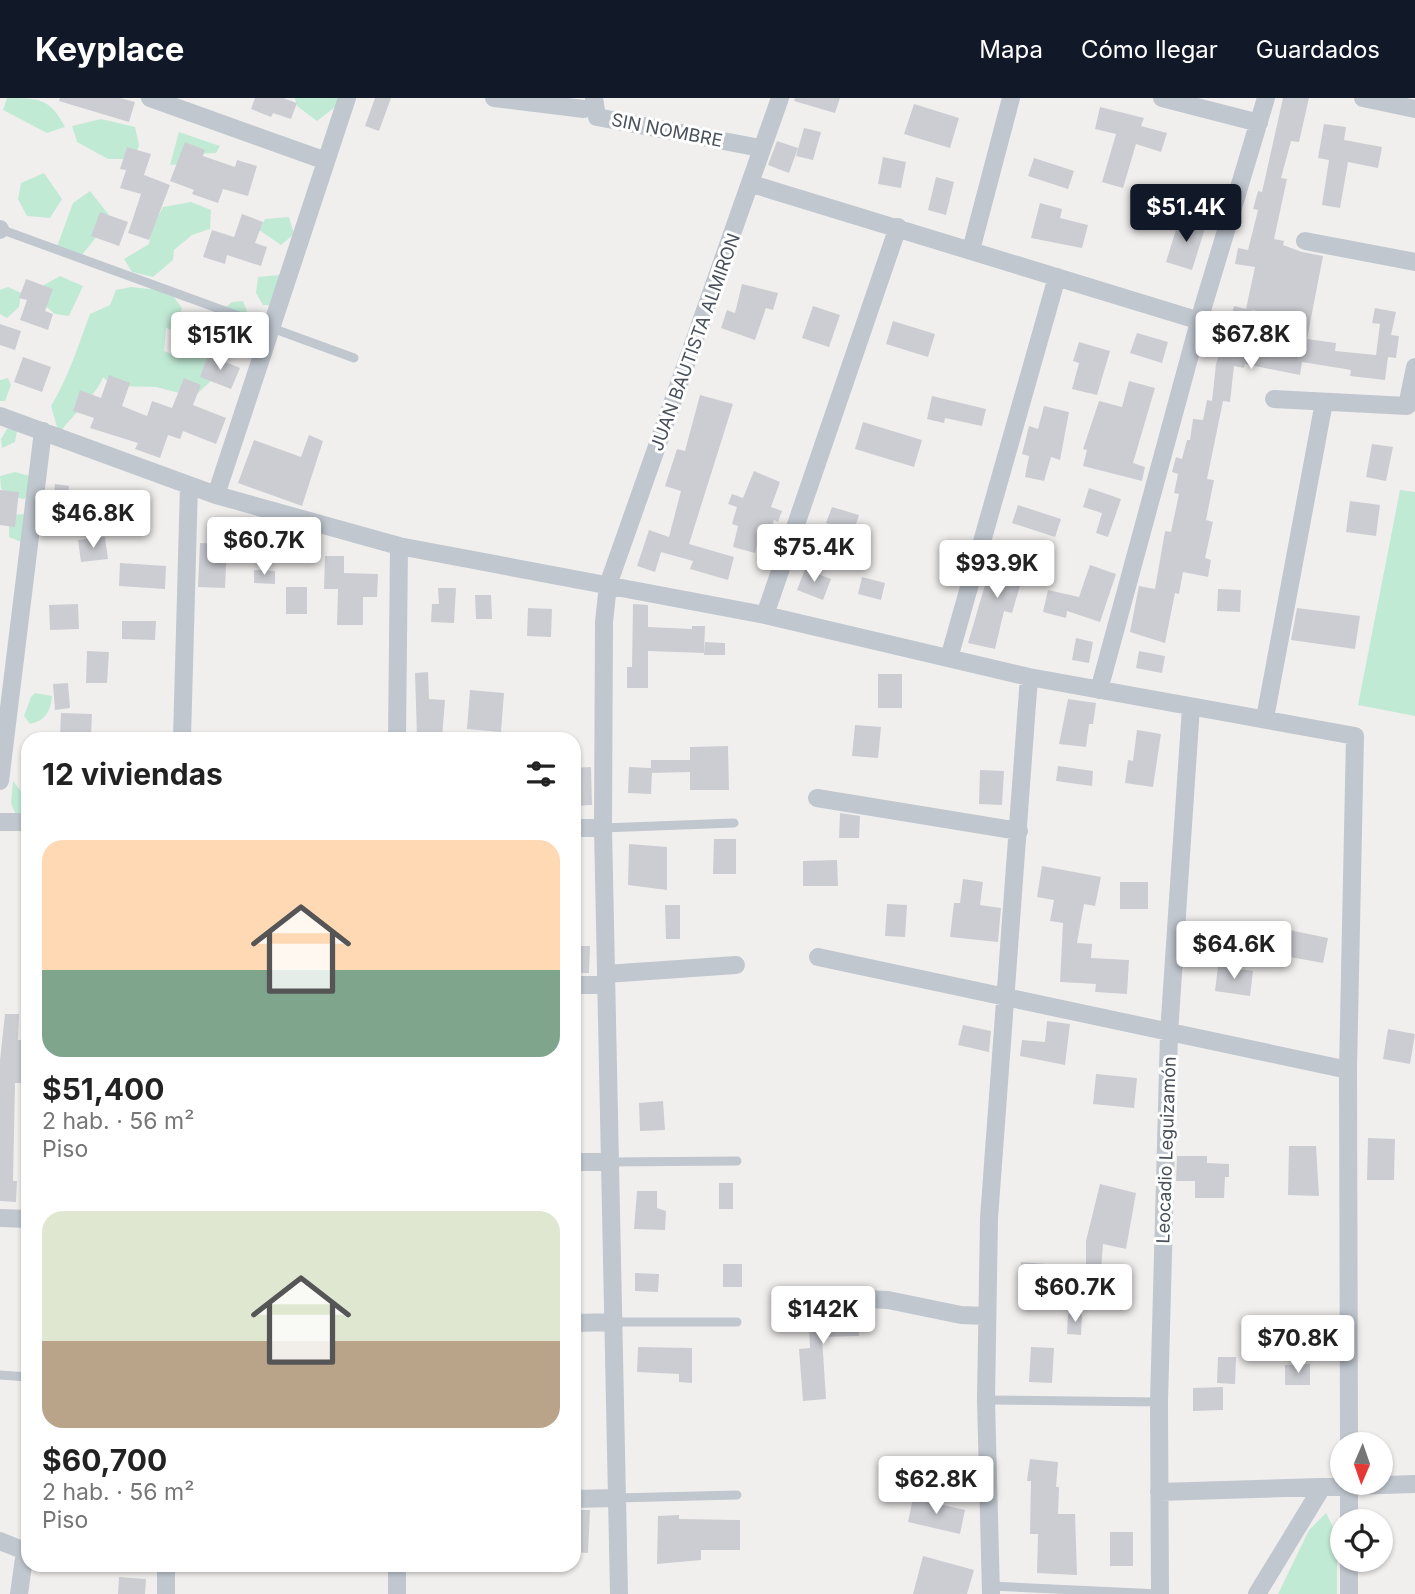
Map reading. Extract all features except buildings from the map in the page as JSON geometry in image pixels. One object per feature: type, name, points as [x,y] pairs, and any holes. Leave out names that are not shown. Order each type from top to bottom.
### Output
[{"type":"street","points":[[150,98],[326,161]]},
{"type":"street","points":[[216,495],[346,98]]},
{"type":"street","points":[[494,98],[589,103]]},
{"type":"street","name":"JUAN BAUTISTA ALMIRON","points":[[619,1594],[603,828],[604,622],[608,585],[752,184],[780,98]]},
{"type":"street","points":[[971,250],[1011,98]]},
{"type":"street","points":[[1162,98],[1259,123]]},
{"type":"street","points":[[1099,690],[1200,321],[1266,98]]},
{"type":"street","points":[[1363,98],[1415,109]]},
{"type":"street","name":"SIN NOMBRE","points":[[589,103],[597,117],[755,147]]},
{"type":"street","points":[[752,184],[1200,321]]},
{"type":"street","points":[[765,615],[898,227]]},
{"type":"street","points":[[1305,241],[1415,262]]},
{"type":"street","points":[[949,658],[1057,277]]},
{"type":"street","points":[[1274,399],[1407,406],[1415,367]]},
{"type":"street","points":[[1265,718],[1325,402]]},
{"type":"street","points":[[0,416],[216,495],[399,546],[765,615],[1029,677],[1355,736],[1348,1070],[1349,1432]]},
{"type":"street","points":[[0,781],[43,431]]},
{"type":"street","points":[[182,732],[189,485]]},
{"type":"street","points":[[397,732],[399,546]]},
{"type":"street","points":[[991,1590],[986,1400],[989,1218],[1029,677]]},
{"type":"street","name":"Leocadio Leguizamón","points":[[1160,1594],[1159,1402],[1169,1033],[1191,707]]},
{"type":"street","points":[[817,798],[1019,831]]},
{"type":"street","points":[[0,822],[21,822]]},
{"type":"street","points":[[581,828],[603,828]]},
{"type":"street","points":[[818,957],[1007,1000],[1348,1070]]},
{"type":"street","points":[[581,984],[736,965]]},
{"type":"street","points":[[581,1162],[610,1162]]},
{"type":"street","points":[[0,1218],[21,1219]]},
{"type":"street","points":[[826,1297],[888,1300],[961,1315],[986,1316]]},
{"type":"street","points":[[581,1323],[615,1322]]},
{"type":"street","points":[[1393,1484],[1415,1484]]},
{"type":"street","points":[[1159,1492],[1330,1488]]},
{"type":"street","points":[[1257,1594],[1321,1489]]},
{"type":"street","points":[[581,1499],[616,1498]]},
{"type":"street","points":[[0,1541],[21,1549]]},
{"type":"street","points":[[19,1594],[22,1572]]},
{"type":"street","points":[[166,1572],[166,1594]]},
{"type":"street","points":[[397,1572],[397,1594]]},
{"type":"street","points":[[1349,1572],[1349,1594]]},
{"type":"lane","points":[[0,230],[354,358]]},
{"type":"lane","points":[[603,828],[734,823]]},
{"type":"lane","points":[[610,1162],[737,1161]]},
{"type":"lane","points":[[615,1322],[737,1322]]},
{"type":"lane","points":[[0,1374],[21,1376]]},
{"type":"lane","points":[[986,1400],[1159,1402]]},
{"type":"lane","points":[[616,1498],[737,1495]]},
{"type":"lane","points":[[991,1590],[1160,1594]]},
{"type":"green space","points":[[7,98],[27,98],[48,105],[60,117],[65,127],[47,133],[3,110]]},
{"type":"green space","points":[[295,98],[347,98],[317,121],[297,106]]},
{"type":"green space","points":[[101,119],[135,127],[139,145],[134,159],[108,159],[77,142],[72,126]]},
{"type":"green space","points":[[179,132],[220,146],[216,153],[194,154],[184,164],[170,165]]},
{"type":"green space","points":[[44,173],[62,199],[50,218],[27,216],[18,199],[21,183]]},
{"type":"green space","points":[[90,191],[109,215],[98,235],[77,261],[56,249],[73,203]]},
{"type":"green space","points":[[191,202],[211,210],[210,229],[192,235],[174,250],[173,260],[153,277],[132,272],[124,259],[149,244],[152,227],[163,207]]},
{"type":"green space","points":[[289,217],[294,234],[281,245],[259,230],[265,219]]},
{"type":"green space","points":[[279,275],[288,286],[283,306],[263,305],[256,293],[258,277]]},
{"type":"green space","points":[[60,276],[83,286],[69,316],[55,314],[43,304],[44,285]]},
{"type":"green space","points":[[8,287],[21,293],[19,307],[7,318],[0,314],[0,290]]},
{"type":"green space","points":[[131,287],[169,291],[182,308],[176,331],[166,328],[164,351],[174,355],[200,352],[214,365],[213,379],[196,395],[191,396],[156,387],[113,386],[103,377],[95,391],[59,434],[51,406],[68,372],[90,314],[110,305],[116,290]]},
{"type":"green space","points":[[243,301],[252,324],[234,324],[219,313],[232,302]]},
{"type":"green space","points":[[218,319],[224,331],[221,334],[204,332],[208,321]]},
{"type":"green space","points":[[8,378],[11,385],[5,401],[0,401],[0,380]]},
{"type":"green space","points":[[18,426],[15,442],[2,448],[1,439],[7,429]]},
{"type":"green space","points":[[15,472],[30,476],[31,497],[22,499],[1,489],[0,476]]},
{"type":"green space","points":[[1400,490],[1415,492],[1415,716],[1358,705]]},
{"type":"green space","points":[[27,514],[41,522],[37,534],[26,544],[9,537],[9,515]]},
{"type":"green space","points":[[35,693],[52,696],[49,711],[43,718],[30,724],[24,716]]},
{"type":"green space","points":[[13,781],[21,791],[21,817],[18,820],[11,803]]},
{"type":"green space","points":[[1326,1513],[1330,1521],[1330,1572],[1337,1572],[1337,1594],[1278,1594],[1309,1530]]}]
